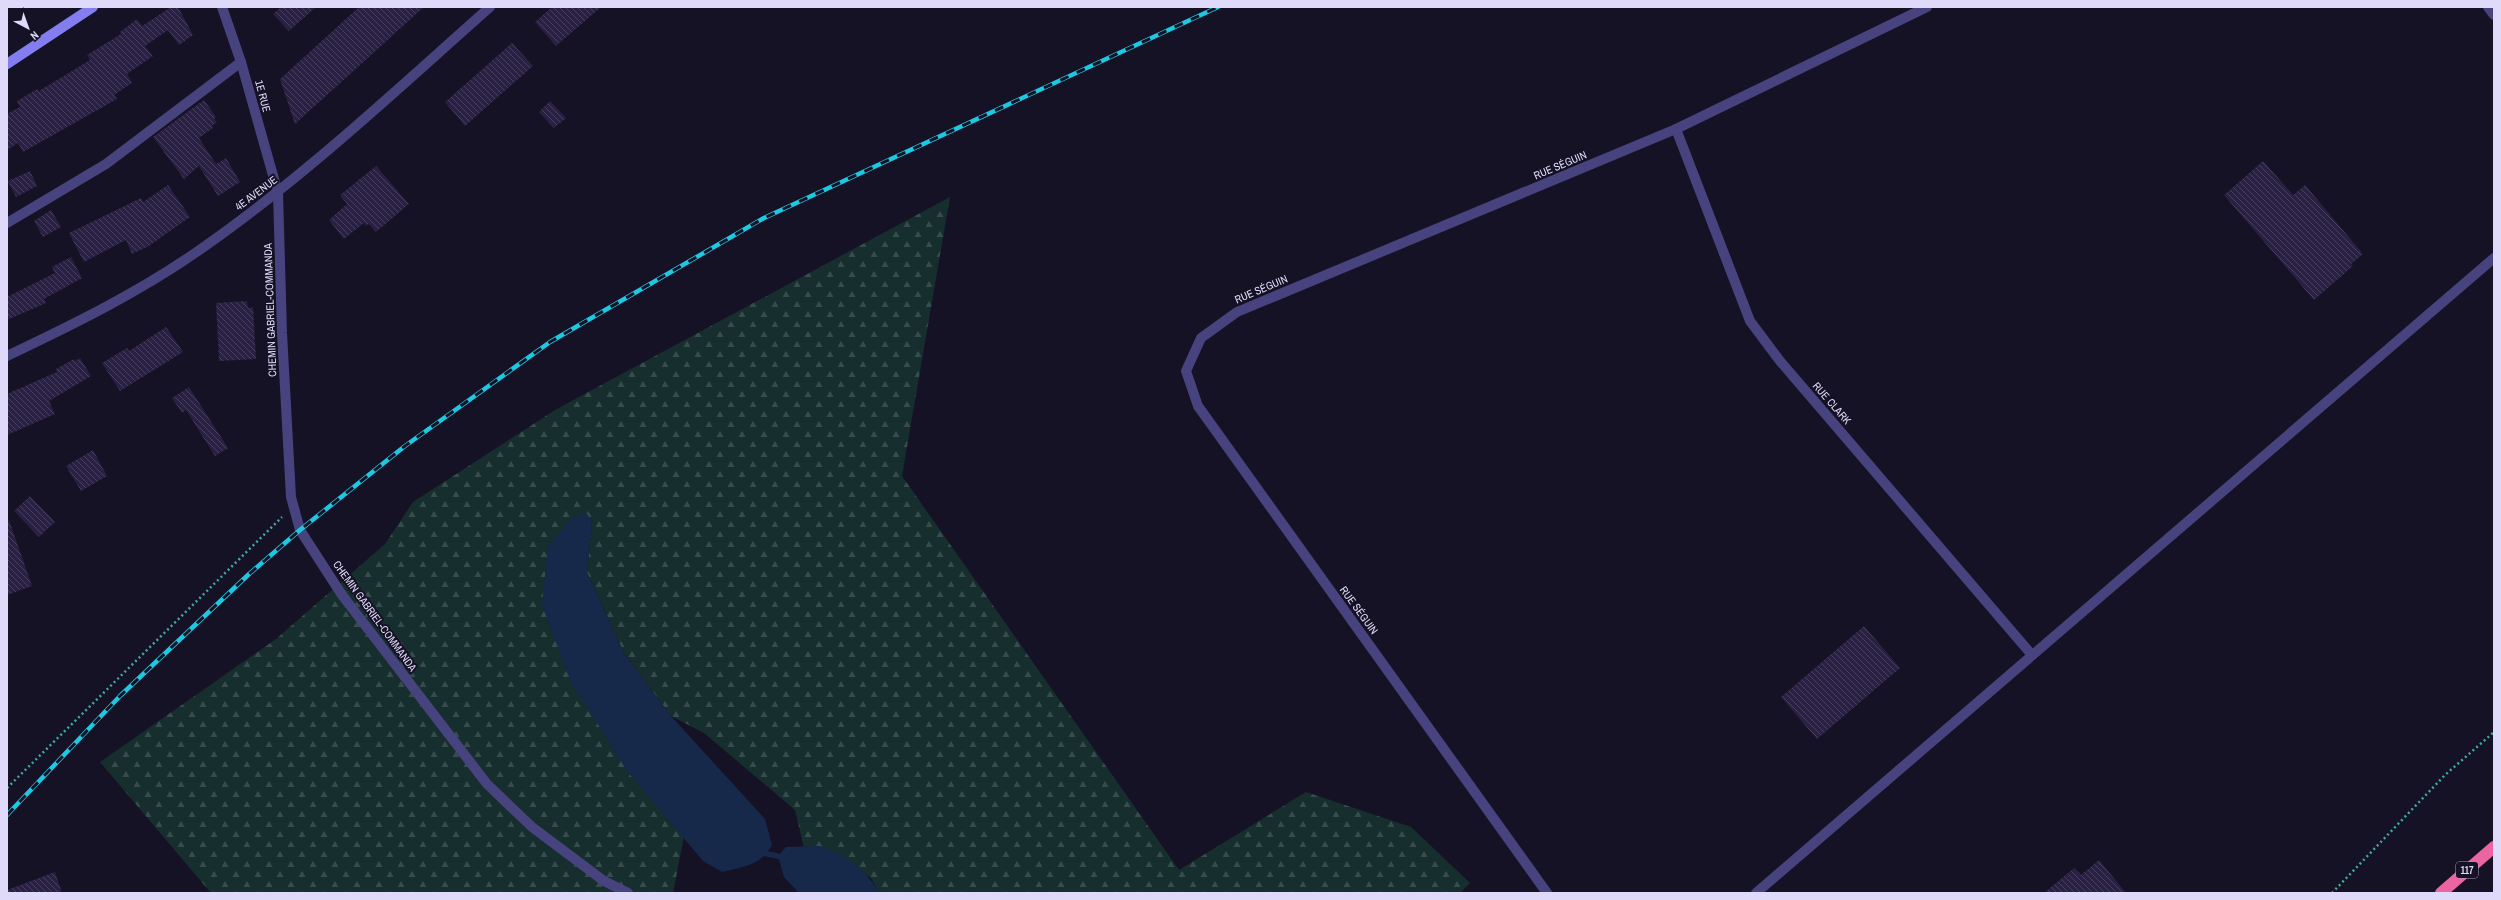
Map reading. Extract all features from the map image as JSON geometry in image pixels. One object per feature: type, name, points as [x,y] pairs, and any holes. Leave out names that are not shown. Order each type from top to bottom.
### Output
[{"type":"highway","name":"117","points":[[2441,893],[2494,847]]},
{"type":"street","name":"1E RUE","points":[[222,7],[241,62],[278,193]]},
{"type":"street","name":"4E AVENUE","points":[[7,356],[87,317],[196,252],[278,193],[490,7]]},
{"type":"street","name":"RUE SÉGUIN","points":[[1547,893],[1198,406],[1186,371],[1201,338],[1237,312],[1676,129],[1927,7]]},
{"type":"street","points":[[2488,7],[2494,15]]},
{"type":"street","points":[[7,64],[88,8]]},
{"type":"street","points":[[7,223],[106,164],[241,62]]},
{"type":"street","name":"RUE CLARK","points":[[1676,129],[1750,321],[1780,361],[2032,655]]},
{"type":"street","name":"CHEMIN GABRIEL-COMMANDA","points":[[278,193],[282,333],[294,506],[300,530],[342,595],[487,784],[532,827],[604,881],[628,893]]},
{"type":"street","points":[[1756,893],[2494,258]]},
{"type":"path","points":[[7,788],[294,506]]},
{"type":"path","points":[[2332,893],[2445,775],[2494,732]]},
{"type":"green space","points":[[950,197],[902,476],[1179,870],[1306,792],[1411,827],[1470,883],[1460,893],[879,893],[871,878],[820,846],[804,848],[795,810],[704,733],[671,716],[624,653],[587,572],[592,521],[571,518],[628,772],[684,836],[673,893],[211,893],[100,762],[276,639],[385,544],[413,502],[555,410]]},
{"type":"water","points":[[587,514],[592,521],[587,572],[624,653],[671,716],[765,819],[772,845],[762,857],[750,864],[737,869],[722,872],[703,861],[628,772],[571,682],[542,605],[548,547],[571,518]]},
{"type":"water","points":[[820,846],[846,858],[854,864],[868,877],[879,893],[799,893],[784,877],[778,856],[786,847]]},
{"type":"building","points":[[171,7],[178,7],[193,35],[179,45],[168,30],[145,46],[153,56],[127,74],[132,83],[114,95],[117,99],[23,152],[18,143],[7,150],[7,114],[20,107],[17,101],[37,89],[39,91],[90,60],[87,55],[121,34],[120,32],[137,19],[142,26]]},
{"type":"building","points":[[281,7],[316,7],[289,31],[273,14]]},
{"type":"building","points":[[359,7],[424,7],[295,124],[280,79]]},
{"type":"building","points":[[552,7],[601,7],[556,46],[535,22]]},
{"type":"building","points":[[512,43],[533,66],[465,126],[445,102]]},
{"type":"building","points":[[204,100],[216,117],[214,119],[217,122],[212,126],[213,128],[199,138],[216,164],[226,158],[240,182],[218,196],[199,166],[184,179],[153,137]]},
{"type":"building","points":[[550,101],[566,118],[554,128],[539,112]]},
{"type":"building","points":[[2263,161],[2293,195],[2305,185],[2363,254],[2351,264],[2353,266],[2314,300],[2224,195]]},
{"type":"building","points":[[376,166],[409,204],[376,232],[369,224],[366,226],[364,223],[344,239],[329,220],[347,204],[340,195]]},
{"type":"building","points":[[30,171],[37,186],[16,197],[8,181]]},
{"type":"building","points":[[168,185],[190,217],[149,246],[132,254],[126,240],[84,262],[69,233],[141,198],[143,202]]},
{"type":"building","points":[[51,210],[61,227],[43,237],[34,221]]},
{"type":"building","points":[[71,257],[82,278],[44,299],[46,303],[7,320],[7,297],[55,273],[52,267]]},
{"type":"building","points":[[247,301],[248,308],[253,307],[256,359],[219,361],[216,303]]},
{"type":"building","points":[[166,327],[183,352],[120,391],[102,363],[127,348],[129,351]]},
{"type":"building","points":[[80,358],[91,376],[49,401],[55,414],[7,435],[7,394],[57,372],[56,369],[74,359],[75,361]]},
{"type":"building","points":[[189,387],[228,448],[215,456],[186,410],[182,413],[172,398]]},
{"type":"building","points":[[93,450],[107,476],[81,491],[66,466]]},
{"type":"building","points":[[30,496],[55,522],[39,537],[14,511]]},
{"type":"building","points":[[9,520],[32,586],[7,595],[7,521]]},
{"type":"building","points":[[1864,626],[1900,668],[1817,739],[1781,697]]},
{"type":"building","points":[[2099,860],[2126,893],[2044,893],[2074,868],[2081,875]]},
{"type":"building","points":[[55,872],[62,893],[7,893],[7,890]]},
{"type":"waterway","points":[[767,854],[778,856],[783,859]]},
{"type":"railway","points":[[7,815],[120,696],[248,575],[300,530],[405,446],[550,342],[764,218],[1218,7]]}]
